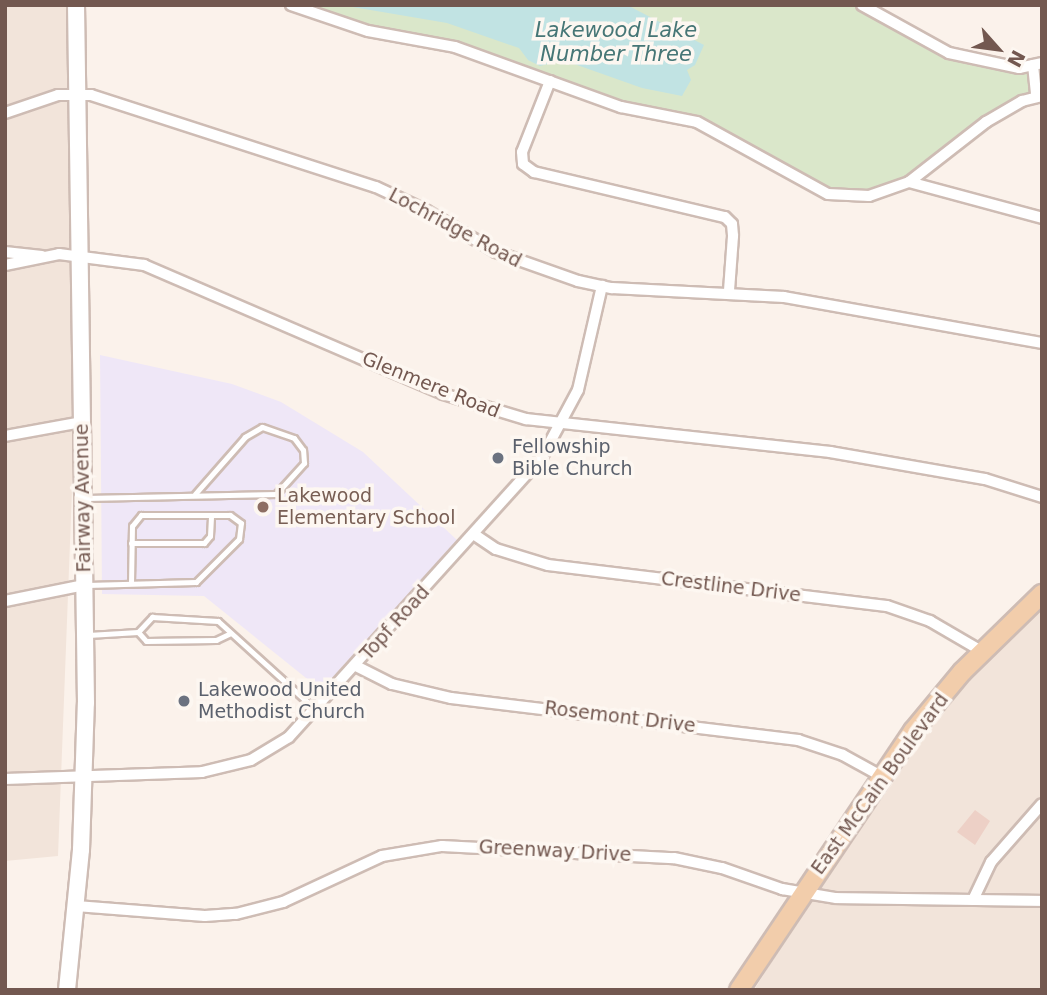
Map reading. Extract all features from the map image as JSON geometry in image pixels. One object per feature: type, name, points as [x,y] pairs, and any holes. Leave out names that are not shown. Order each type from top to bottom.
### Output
[{"type":"main road","name":"East McCain Boulevard","points":[[739,990],[881,776],[935,704],[982,652],[1042,594]]},
{"type":"street","name":"Fairway Avenue","points":[[67,990],[76,906],[84,775],[85,635],[76,5]]},
{"type":"street","points":[[291,5],[368,31],[455,47],[621,107],[711,128],[828,194],[869,196],[909,182],[965,135],[1039,96],[1037,64],[1007,66],[949,53],[862,5]]},
{"type":"street","points":[[550,82],[522,152],[523,164],[534,172],[725,217],[732,224],[733,236],[729,291]]},
{"type":"street","points":[[5,113],[78,93]]},
{"type":"street","name":"Lochridge Road","points":[[78,93],[376,187],[519,263],[602,286],[729,291],[1042,343]]},
{"type":"street","points":[[909,182],[1042,218]]},
{"type":"street","name":"Glenmere Road","points":[[5,252],[42,256],[81,255],[159,269],[443,394],[499,414],[562,426],[817,450],[985,479],[1042,497]]},
{"type":"street","name":"Glenmere Road","points":[[5,265],[42,256]]},
{"type":"street","name":"Topf Road","points":[[5,779],[202,772],[243,763],[289,737],[525,479],[562,426],[587,364],[602,286]]},
{"type":"street","points":[[5,436],[82,422]]},
{"type":"street","name":"Crestline Drive","points":[[475,535],[496,549],[548,565],[887,606],[941,626],[982,652]]},
{"type":"street","points":[[5,601],[84,585]]},
{"type":"street","name":"Rosemont Drive","points":[[356,666],[392,684],[451,698],[798,740],[843,755],[881,776]]},
{"type":"street","points":[[973,900],[991,862],[1042,804]]},
{"type":"street","name":"Greenway Drive","points":[[76,906],[205,916],[236,914],[283,902],[382,856],[442,846],[674,858],[803,893],[847,898],[1042,901]]},
{"type":"lane","points":[[83,498],[276,494],[304,463],[303,450],[294,438],[262,427],[245,437],[195,494]]},
{"type":"lane","points":[[84,585],[196,582],[204,577],[239,538],[242,528],[237,517],[141,515],[132,526],[131,583]]},
{"type":"lane","points":[[131,543],[204,543],[210,536],[211,515]]},
{"type":"lane","points":[[85,635],[138,632],[152,617],[218,621],[229,634],[316,710]]},
{"type":"lane","points":[[138,632],[146,641],[216,640],[229,634]]},
{"type":"shaded area","points":[[5,5],[78,5],[81,255],[58,856],[5,861]]},
{"type":"shaded area","name":"Lakewood Elementary School","points":[[100,355],[232,384],[281,402],[363,452],[457,540],[321,690],[204,596],[102,594]]},
{"type":"shaded area","points":[[1042,605],[1042,990],[754,990],[827,873],[966,679]]},
{"type":"green space","points":[[287,5],[865,5],[949,53],[1033,65],[1036,96],[1022,101],[909,182],[855,197],[785,173],[711,128],[646,113],[485,56],[368,31]]},
{"type":"water","name":"Lakewood Lake Number Three","points":[[341,5],[627,5],[704,45],[695,65],[687,70],[691,80],[682,96],[642,88],[563,60],[540,66],[528,60],[519,48],[447,23]]},
{"type":"building","points":[[975,810],[990,821],[975,845],[957,832]]},
{"type":"place","name":"Fellowship Bible Church","points":[[498,458]]},
{"type":"place","name":"Lakewood Elementary School","points":[[263,507]]},
{"type":"place","name":"Lakewood United Methodist Church","points":[[184,701]]}]
